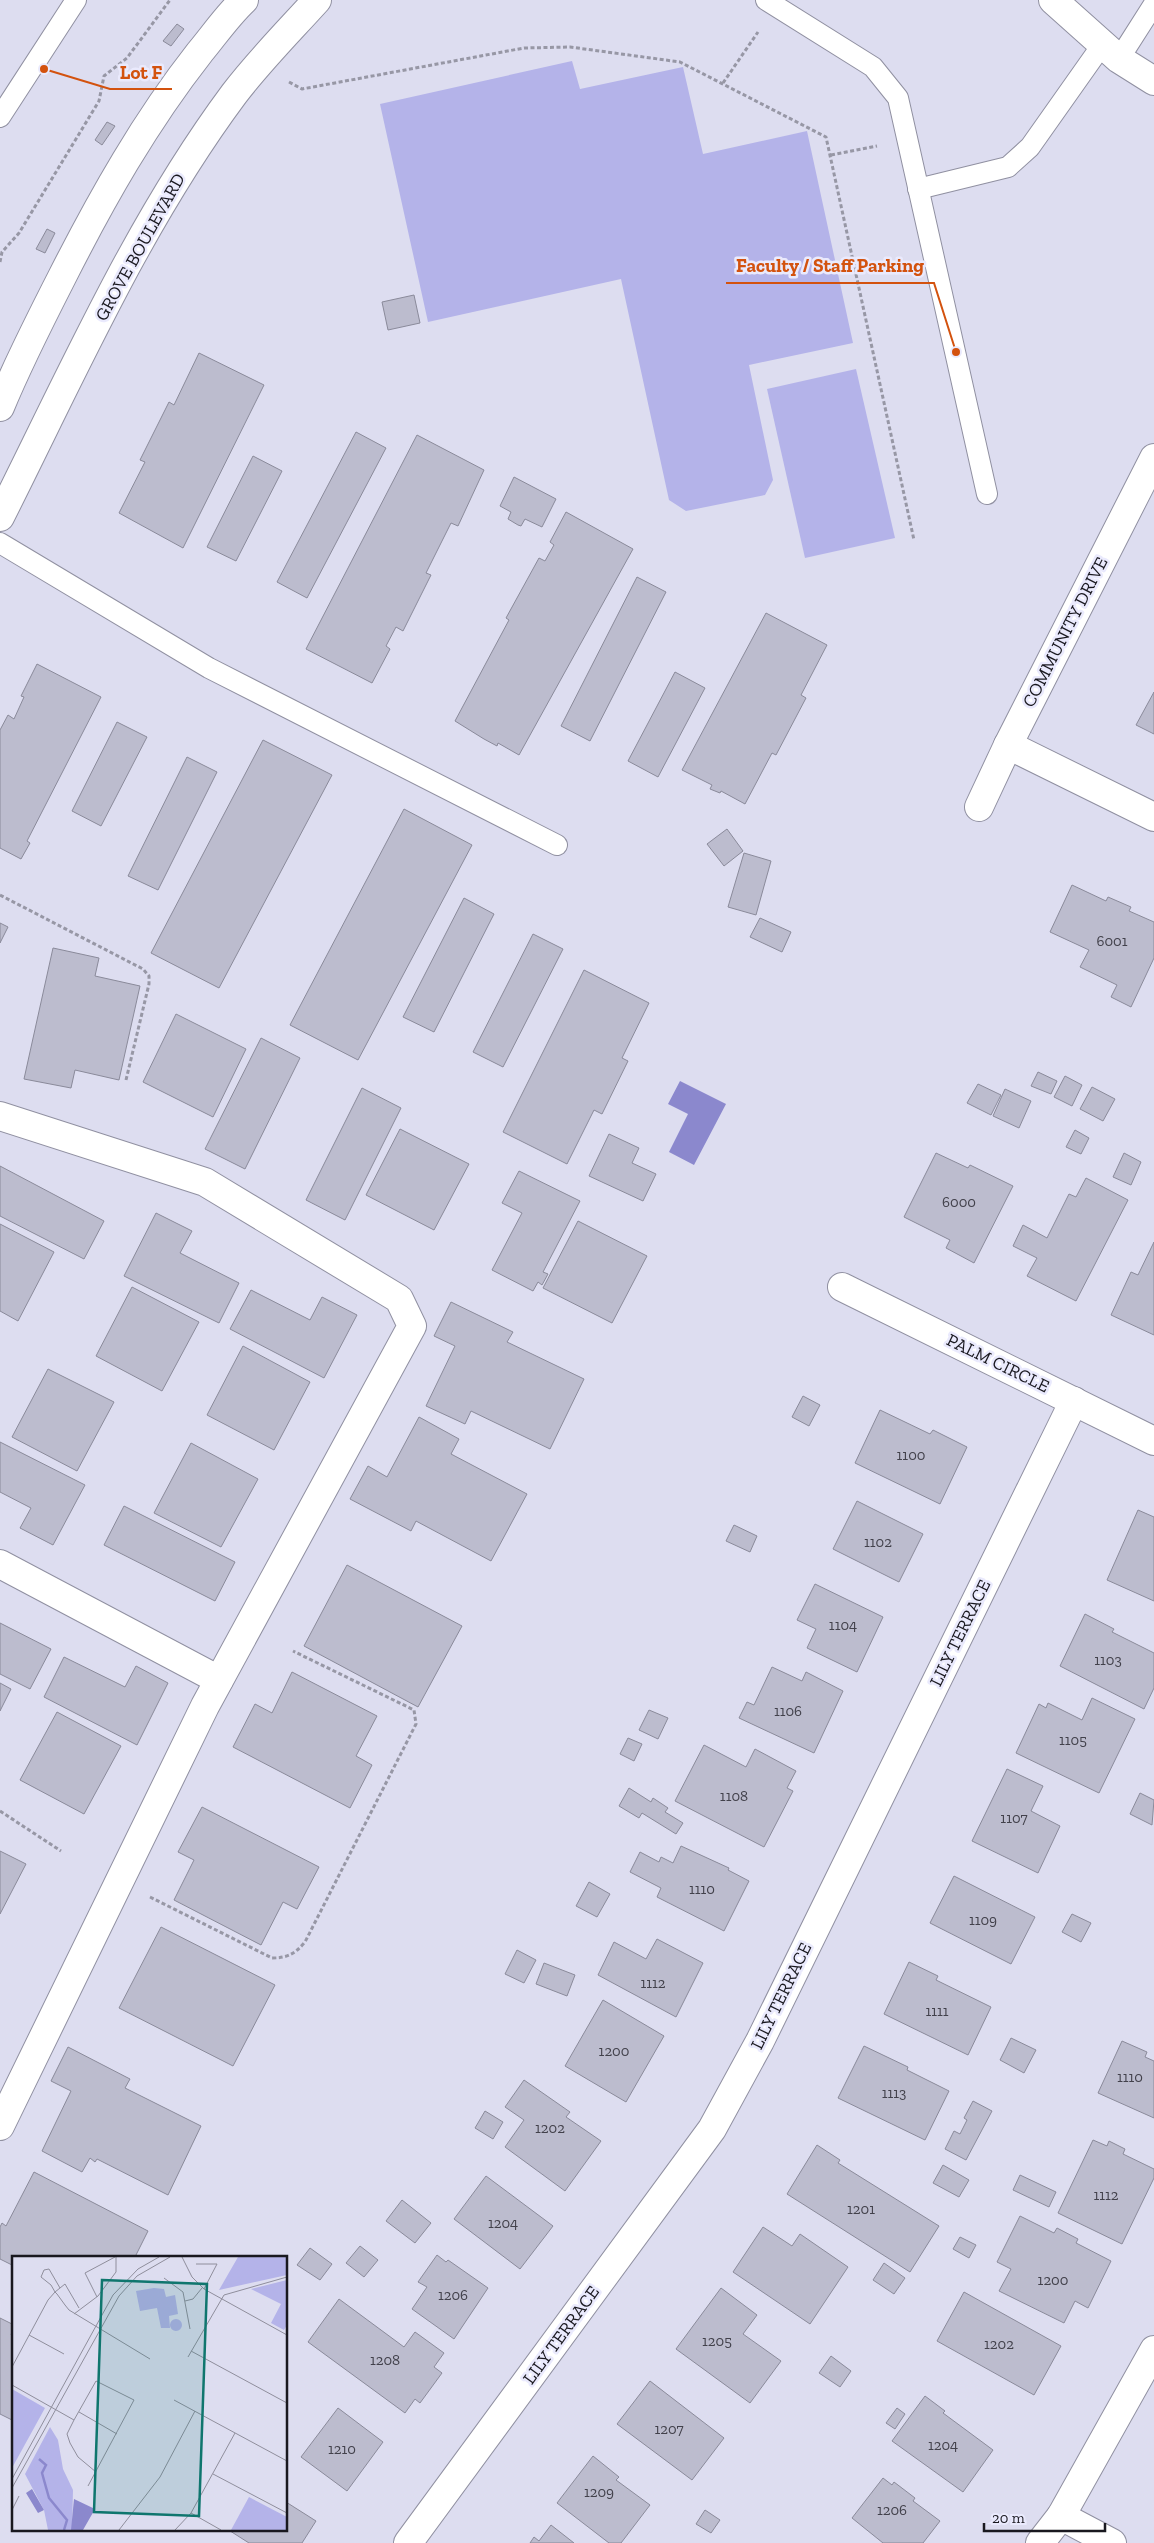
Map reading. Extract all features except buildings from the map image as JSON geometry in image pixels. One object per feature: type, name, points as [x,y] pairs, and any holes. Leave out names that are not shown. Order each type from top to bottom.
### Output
[{"type":"street","points":[[0,407],[28,344],[83,235],[127,156],[178,80],[226,16],[244,0]]},
{"type":"street","name":"GROVE BOULEVARD","points":[[0,517],[141,239],[188,160],[257,66],[317,0]]},
{"type":"street","points":[[1053,0],[1111,52],[1154,81]]},
{"type":"street","name":"COMMUNITY DRIVE","points":[[979,808],[1008,745],[1154,458]]},
{"type":"street","points":[[1008,745],[1154,817]]},
{"type":"street","points":[[0,1116],[205,1182],[399,1299],[412,1326],[219,1680],[4,2107]]},
{"type":"street","name":"PALM CIRCLE","points":[[842,1287],[1154,1441]]},
{"type":"street","name":"LILY TERRACE","points":[[408,2543],[712,2129],[760,2040],[1074,1401]]},
{"type":"street","points":[[0,1564],[219,1680]]},
{"type":"street","points":[[1040,2543],[1061,2516],[1154,2350]]},
{"type":"street","points":[[1061,2516],[1112,2543]]},
{"type":"lane","points":[[0,117],[76,0]]},
{"type":"lane","points":[[771,3],[873,67],[898,98],[987,494]]},
{"type":"lane","points":[[918,188],[1008,167],[1030,147],[1154,4]]},
{"type":"lane","points":[[0,543],[209,668],[557,845]]},
{"type":"path","points":[[0,262],[2,252],[19,233],[99,101],[104,76],[127,58],[170,0]]},
{"type":"path","points":[[723,83],[771,3]]},
{"type":"path","points":[[288,81],[302,90],[524,48],[570,47],[680,62],[826,137],[914,540]]},
{"type":"path","points":[[830,155],[907,141]]},
{"type":"path","points":[[0,895],[143,969],[149,976],[149,984],[126,1080]]},
{"type":"path","points":[[150,1897],[261,1955],[272,1958],[284,1958],[296,1952],[305,1942],[416,1724],[416,1716],[414,1710],[294,1651]]},
{"type":"path","points":[[0,1811],[61,1851]]},
{"type":"shaded area","points":[[572,61],[580,89],[683,67],[703,154],[807,131],[853,343],[749,365],[773,480],[765,495],[686,511],[669,500],[621,279],[428,322],[380,104]]},
{"type":"shaded area","points":[[856,369],[895,538],[805,558],[767,389]]},
{"type":"shaded area","points":[[680,1081],[726,1104],[694,1165],[669,1152],[688,1114],[668,1104]]},
{"type":"place","name":"Lot F","points":[[44,69]]},
{"type":"place","name":"Faculty / Staff Parking","points":[[956,352]]}]
